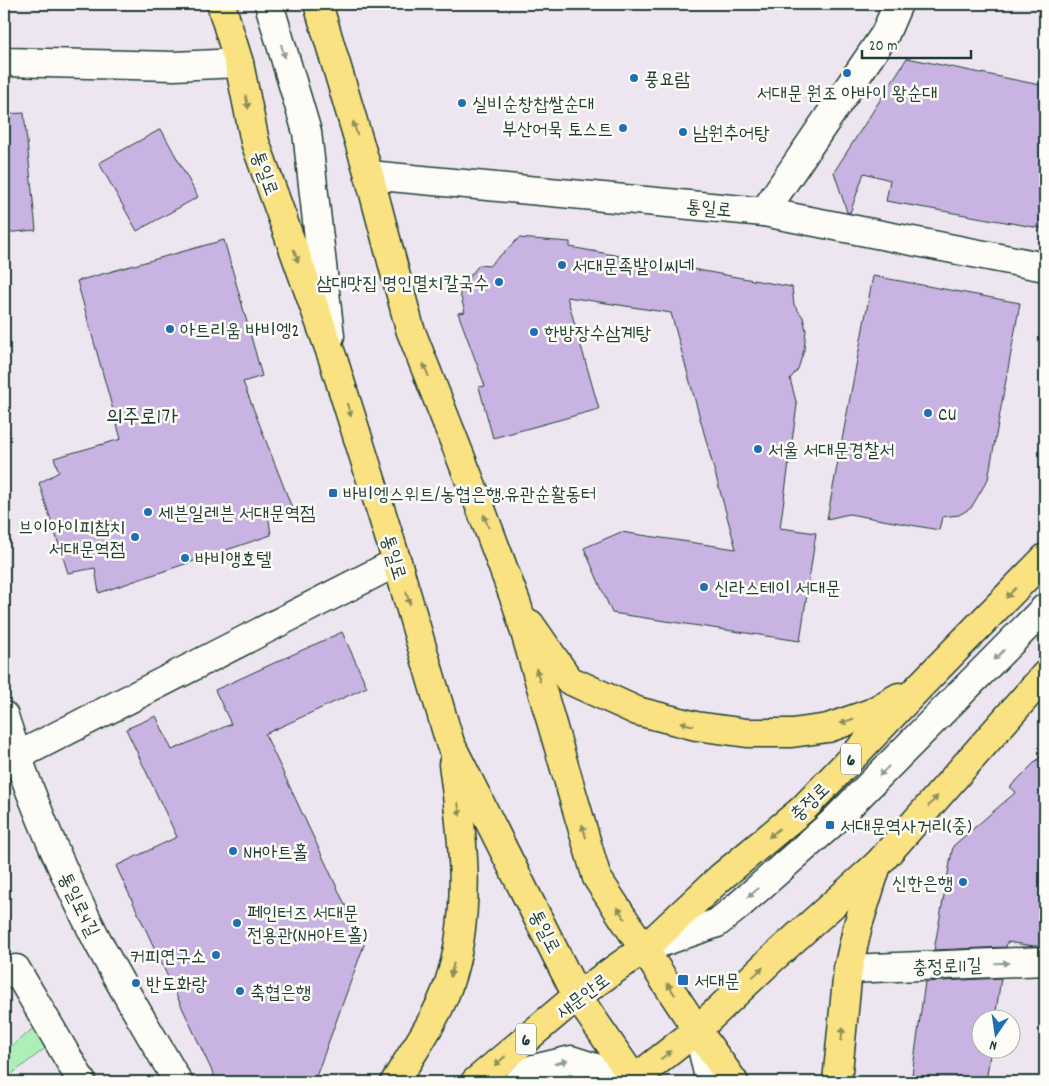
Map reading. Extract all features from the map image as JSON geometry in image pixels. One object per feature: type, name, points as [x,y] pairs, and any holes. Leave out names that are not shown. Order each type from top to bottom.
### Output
[{"type":"main road","name":"통일로","points":[[221,4],[239,63],[255,142],[333,359],[398,562],[450,743],[577,996],[634,1081]]},
{"type":"main road","points":[[318,4],[369,175],[410,329],[517,605],[597,878],[645,948],[697,1030],[734,1082]]},
{"type":"main road","name":"충정로","points":[[645,948],[720,878],[803,809],[1045,558]]},
{"type":"main road","points":[[517,605],[569,680],[638,710],[696,726],[747,733],[792,733],[828,728],[872,713],[922,684]]},
{"type":"main road","points":[[634,1081],[697,1030],[878,864],[1045,675]]},
{"type":"main road","points":[[395,1082],[429,1025],[448,987],[457,951],[465,878],[462,832],[450,743]]},
{"type":"main road","points":[[837,1082],[848,969],[858,926],[878,864]]},
{"type":"main road","name":"새문안로","points":[[475,1082],[577,996],[645,948]]},
{"type":"street","points":[[269,4],[307,132],[333,359]]},
{"type":"street","points":[[764,212],[885,34],[898,4]]},
{"type":"street","points":[[4,62],[174,66],[239,63]]},
{"type":"street","name":"통일로","points":[[369,175],[764,212],[1045,267]]},
{"type":"street","points":[[10,760],[398,562]]},
{"type":"street","points":[[645,948],[717,923],[737,907],[830,825],[1045,608]]},
{"type":"street","name":"통일로4길","points":[[4,716],[10,760],[94,934],[178,1082]]},
{"type":"street","name":"충정로11길","points":[[848,969],[1045,961]]},
{"type":"street","points":[[4,974],[16,969],[82,1082]]},
{"type":"street","points":[[697,1030],[710,1082]]},
{"type":"street","points":[[518,1082],[533,1070],[571,1060],[634,1081]]},
{"type":"green space","points":[[41,1022],[52,1043],[4,1080],[4,1052]]},
{"type":"building","points":[[907,58],[1045,86],[1045,229],[886,201],[890,180],[864,173],[850,213],[847,212],[834,172]]},
{"type":"building","points":[[24,113],[36,230],[4,233],[4,114]]},
{"type":"building","points":[[161,129],[198,197],[137,231],[99,163]]},
{"type":"building","points":[[519,238],[570,242],[570,247],[792,287],[794,305],[803,317],[806,330],[804,350],[798,369],[790,379],[797,405],[780,528],[816,533],[800,641],[612,613],[584,548],[621,532],[736,549],[671,313],[567,297],[599,409],[493,438],[479,387],[485,386],[458,313],[465,312],[459,290],[479,265],[489,266]]},
{"type":"building","points":[[224,240],[262,376],[243,382],[292,508],[268,513],[271,535],[99,593],[95,568],[68,573],[39,483],[59,472],[54,458],[121,439],[77,281]]},
{"type":"building","points":[[873,276],[1020,303],[988,479],[971,508],[959,515],[942,517],[939,530],[849,514],[827,519]]},
{"type":"building","name":"NH아트홀","points":[[342,632],[367,687],[265,734],[364,945],[314,1082],[217,1082],[116,866],[177,837],[126,729],[156,716],[172,750],[231,724],[215,690]]},
{"type":"building","points":[[1045,752],[1045,946],[1007,942],[1006,947],[934,950],[953,846],[1016,792],[1010,787]]},
{"type":"building","points":[[1001,978],[996,1008],[972,1008],[972,1058],[990,1058],[986,1082],[911,1082],[925,982]]},
{"type":"place","name":"서대문 원조 아바이 왕순대","points":[[847,73]]},
{"type":"place","name":"풍요람","points":[[634,78]]},
{"type":"place","name":"실비순창찹쌀순대","points":[[462,103]]},
{"type":"place","name":"부산어묵 토스트","points":[[623,128]]},
{"type":"place","name":"남원추어탕","points":[[683,132]]},
{"type":"place","name":"서대문족발이씨네","points":[[562,265]]},
{"type":"place","name":"삼대맛집 명인멸치칼국수","points":[[499,282]]},
{"type":"place","name":"아트리움 바비엥2","points":[[170,329]]},
{"type":"place","name":"한방장수삼계탕","points":[[534,332]]},
{"type":"place","name":"CU","points":[[928,413]]},
{"type":"place","name":"서울 서대문경찰서","points":[[758,449]]},
{"type":"place","name":"바비엥스위트/농협은행.유관순활동터","points":[[333,493]]},
{"type":"place","name":"세븐일레븐 서대문역점","points":[[148,512]]},
{"type":"place","name":"브이아이피참치 서대문역점","points":[[135,537]]},
{"type":"place","name":"바비앵호텔","points":[[185,558]]},
{"type":"place","name":"신라스테이 서대문","points":[[704,587]]},
{"type":"place","name":"서대문역사거리(중)","points":[[830,825]]},
{"type":"place","name":"NH아트홀","points":[[233,851]]},
{"type":"place","name":"신한은행","points":[[963,882]]},
{"type":"place","name":"페인터즈 서대문 전용관(NH아트홀)","points":[[237,923]]},
{"type":"place","name":"커피연구소","points":[[216,955]]},
{"type":"place","name":"서대문","points":[[683,980]]},
{"type":"place","name":"반도화랑","points":[[136,983]]},
{"type":"place","name":"축협은행","points":[[240,991]]},
{"type":"district","name":"의주로1가","points":[[142,416]]}]
